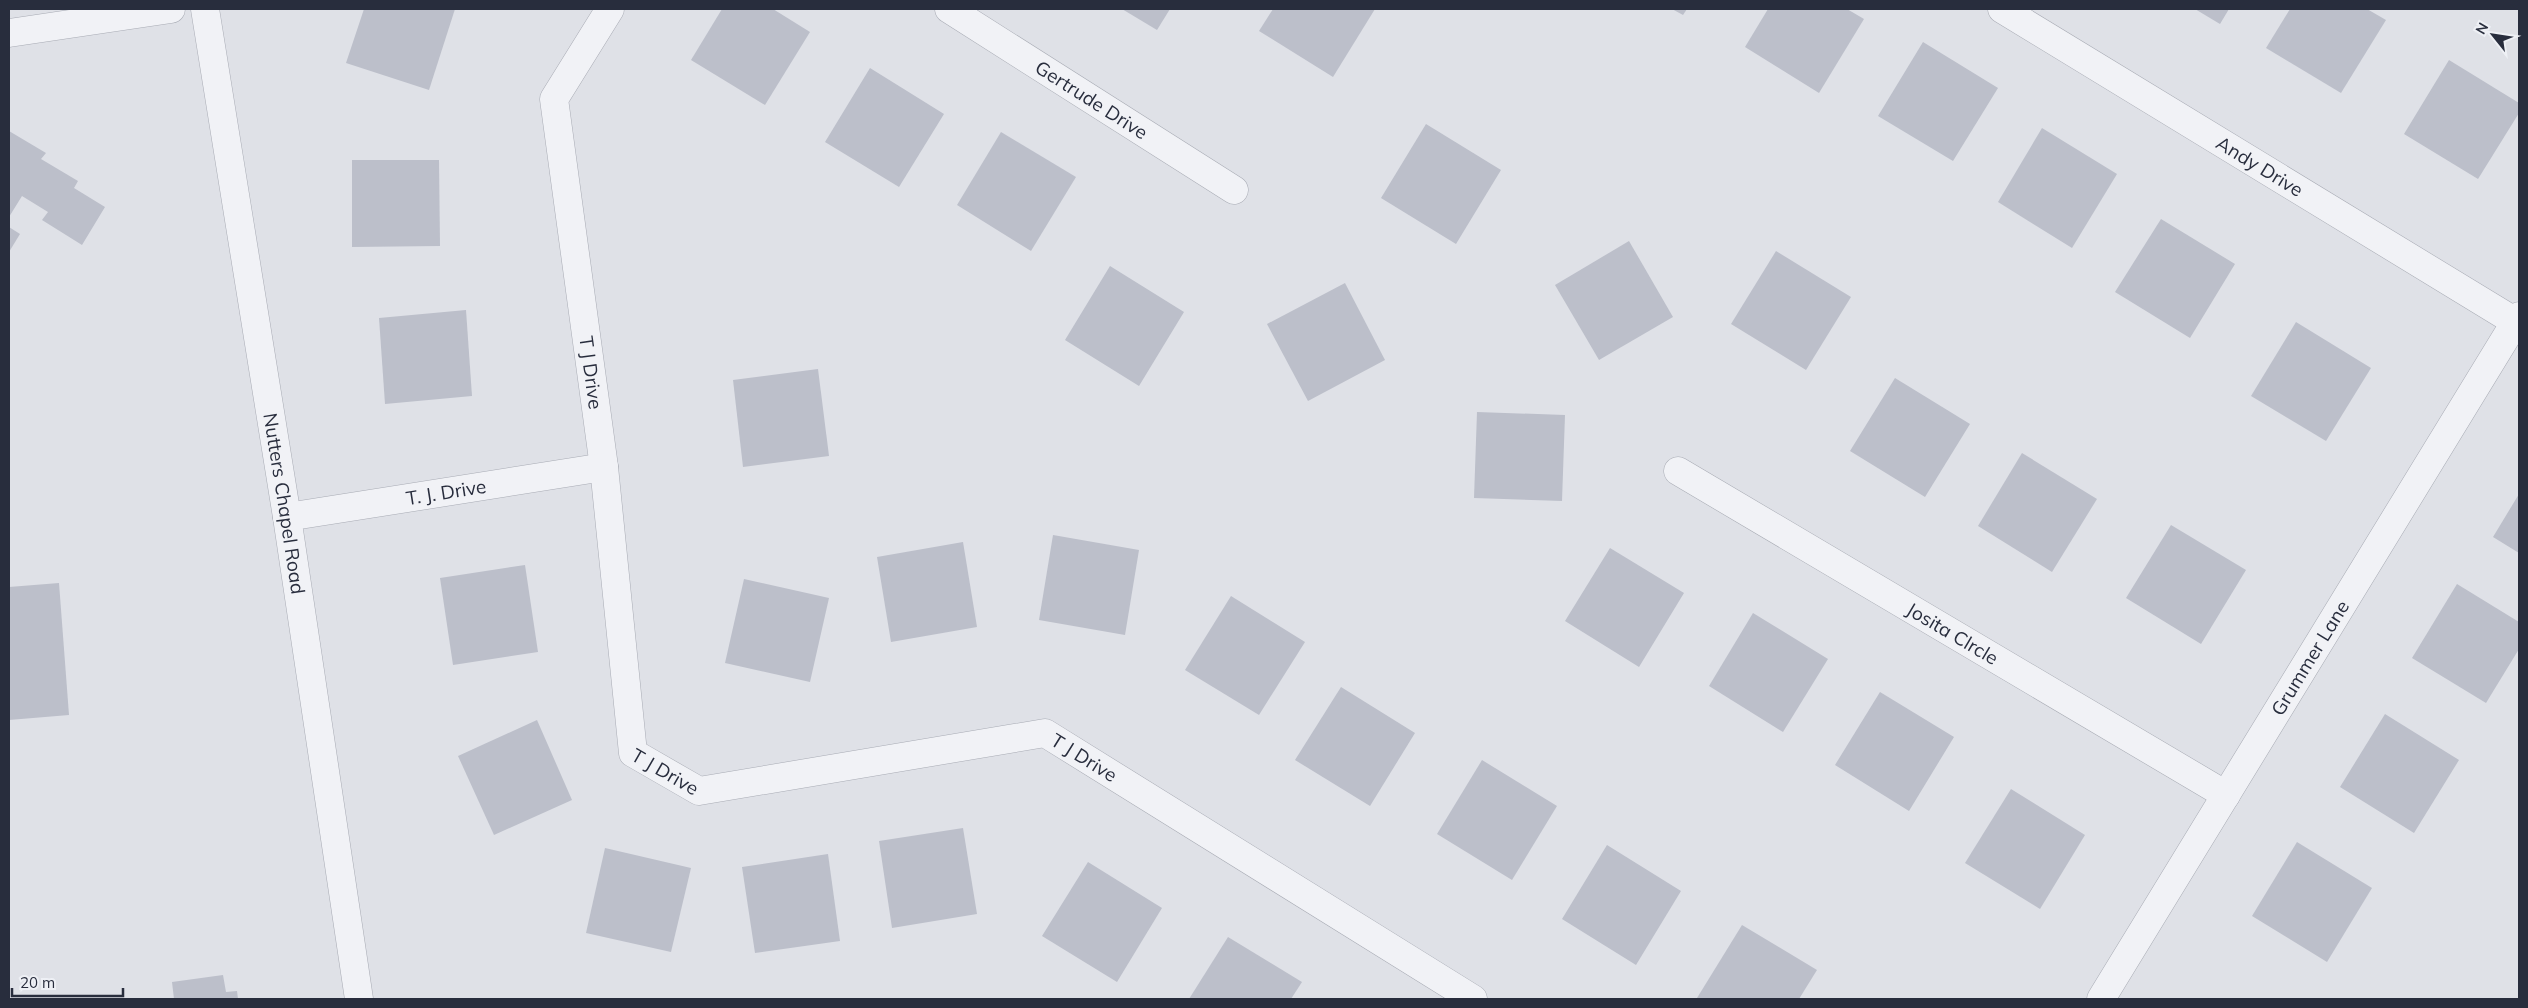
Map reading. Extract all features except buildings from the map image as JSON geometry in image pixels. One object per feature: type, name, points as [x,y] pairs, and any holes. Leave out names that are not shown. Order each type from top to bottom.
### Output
[{"type":"street","points":[[9,33],[171,9]]},
{"type":"street","name":"Nutters Chapel Road","points":[[205,9],[287,516],[359,999]]},
{"type":"street","name":"T J Drive","points":[[610,9],[554,99],[604,467],[633,753],[699,791],[1045,734],[1473,999]]},
{"type":"street","name":"Gertrude Drive","points":[[949,9],[1234,190]]},
{"type":"street","name":"Andy Drive","points":[[2002,9],[2518,321]]},
{"type":"street","name":"Grummer Lane","points":[[2101,999],[2518,321]]},
{"type":"street","name":"T. J. Drive","points":[[287,516],[604,467]]},
{"type":"street","name":"Josita Clrcle","points":[[1678,471],[2226,795]]}]
